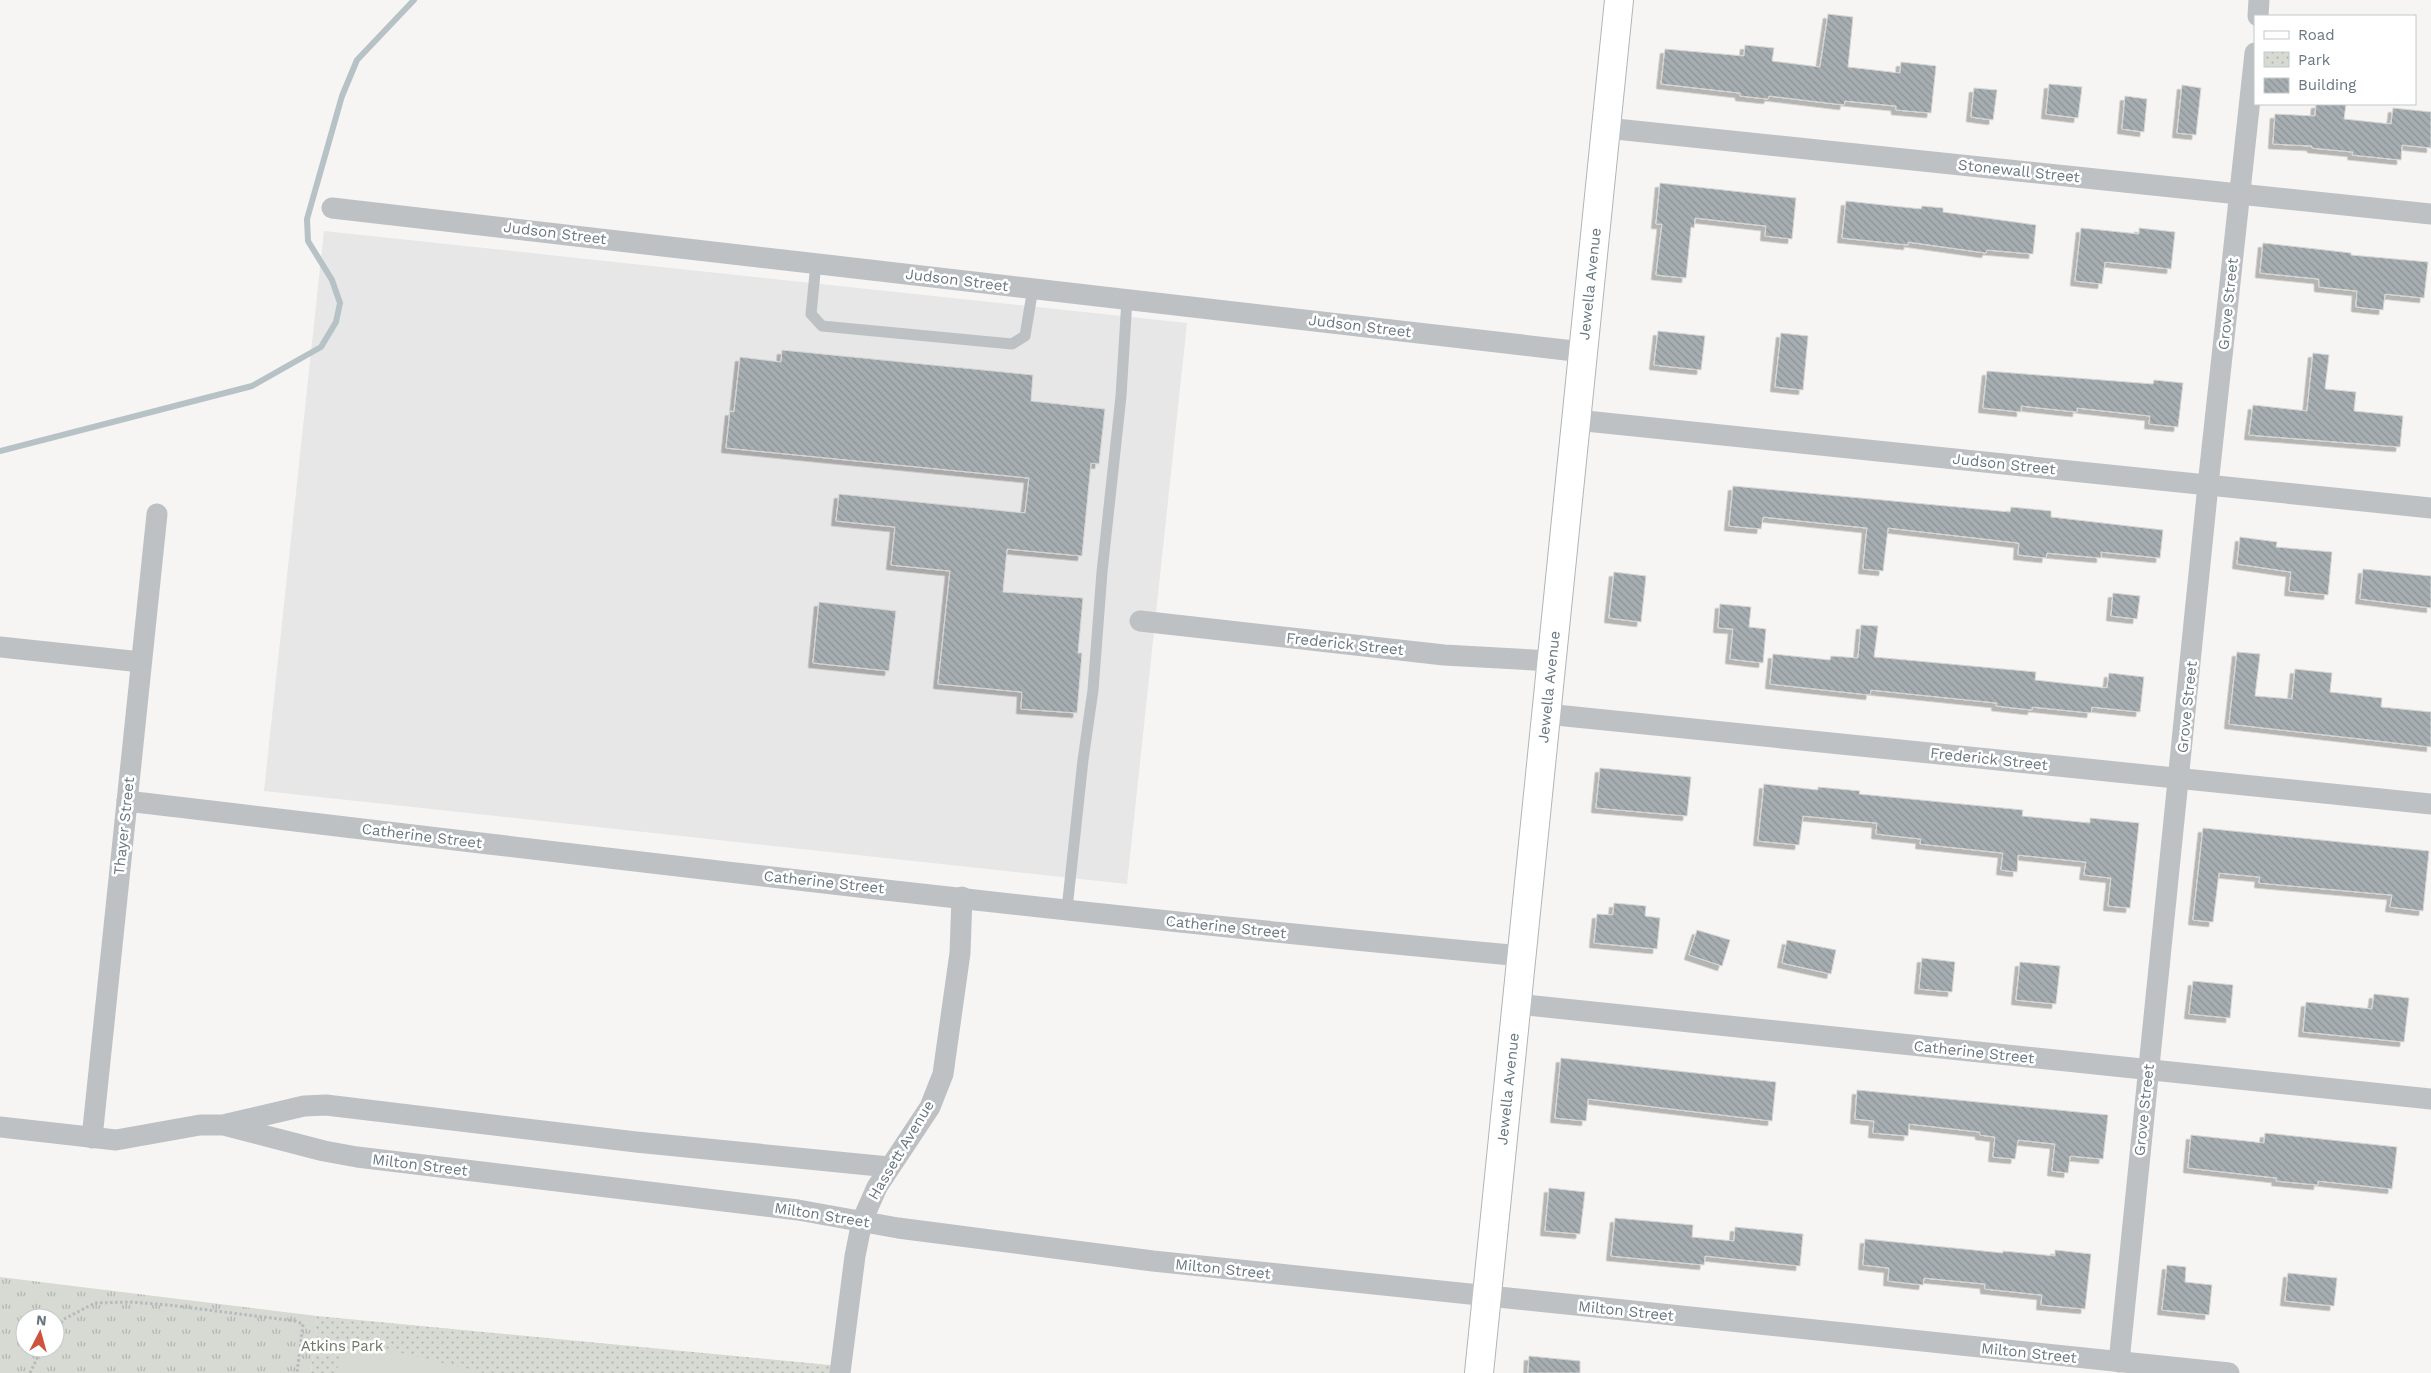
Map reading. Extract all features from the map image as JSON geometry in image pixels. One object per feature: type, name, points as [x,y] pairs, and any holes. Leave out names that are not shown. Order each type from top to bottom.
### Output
[{"type":"main road","name":"Jewella Avenue","points":[[1479,1373],[1619,0]]},
{"type":"street","points":[[2258,15],[2259,0]]},
{"type":"street","name":"Grove Street","points":[[2120,1362],[2208,485],[2254,62]]},
{"type":"street","name":"Stonewall Street","points":[[1606,128],[2431,214]]},
{"type":"street","name":"Judson Street","points":[[332,208],[1583,352]]},
{"type":"street","name":"Judson Street","points":[[1576,420],[2431,508]]},
{"type":"street","name":"Thayer Street","points":[[92,1138],[157,514]]},
{"type":"street","name":"Frederick Street","points":[[1140,621],[1444,655],[1552,661]]},
{"type":"street","points":[[0,646],[142,662]]},
{"type":"street","name":"Frederick Street","points":[[1546,714],[2431,804]]},
{"type":"street","name":"Catherine Street","points":[[127,801],[1324,938],[1522,956]]},
{"type":"street","name":"Hassett Avenue","points":[[840,1373],[855,1256],[862,1221],[877,1187],[930,1107],[943,1074],[960,953],[962,897]]},
{"type":"street","name":"Catherine Street","points":[[1517,1004],[2431,1099]]},
{"type":"street","name":"Milton Street","points":[[0,1128],[116,1140],[200,1125],[224,1125],[304,1106],[326,1105],[636,1142],[889,1167]]},
{"type":"street","name":"Milton Street","points":[[224,1125],[324,1151],[358,1157],[798,1210],[862,1221],[1153,1261],[2229,1373]]},
{"type":"lane","points":[[816,263],[811,314],[822,326],[1012,344],[1025,336],[1033,288]]},
{"type":"lane","points":[[1067,909],[1083,760],[1093,690],[1127,299]]},
{"type":"path","points":[[65,1318],[95,1303],[130,1302],[295,1321],[303,1324],[297,1373]]},
{"type":"path","points":[[30,1373],[37,1358]]},
{"type":"shaded area","points":[[324,231],[1187,323],[1127,884],[264,791]]},
{"type":"green space","points":[[0,1277],[317,1316],[311,1373],[0,1373]]},
{"type":"green space","name":"Atkins Park","points":[[317,1316],[840,1366],[839,1373],[311,1373]]},
{"type":"green space","points":[[362,1343],[483,1373],[335,1373],[346,1351]]},
{"type":"building","points":[[1828,14],[1853,17],[1848,67],[1900,73],[1901,62],[1936,66],[1931,113],[1896,110],[1896,106],[1845,101],[1844,105],[1769,96],[1768,99],[1740,96],[1740,93],[1661,84],[1665,49],[1744,56],[1745,45],[1774,48],[1772,61],[1820,67]]},
{"type":"building","points":[[2049,84],[2082,87],[2078,118],[2046,114]]},
{"type":"building","points":[[2182,85],[2201,88],[2196,135],[2177,133]]},
{"type":"building","points":[[1974,88],[1997,90],[1993,120],[1971,117]]},
{"type":"building","points":[[2125,96],[2147,99],[2144,132],[2122,129]]},
{"type":"building","points":[[2316,105],[2346,105],[2344,119],[2391,124],[2393,108],[2431,112],[2431,148],[2402,145],[2401,160],[2352,155],[2353,152],[2312,148],[2312,146],[2273,144],[2275,114],[2315,116]]},
{"type":"building","points":[[1660,183],[1796,198],[1792,239],[1765,236],[1766,226],[1695,218],[1694,228],[1691,227],[1686,278],[1656,275],[1662,224],[1656,224]]},
{"type":"building","points":[[1846,201],[1921,209],[1922,206],[1943,208],[1943,212],[2036,225],[2033,254],[1987,250],[1986,253],[1908,242],[1908,245],[1842,238]]},
{"type":"building","points":[[2081,228],[2139,234],[2139,228],[2175,232],[2171,269],[2105,262],[2102,284],[2075,281]]},
{"type":"building","points":[[2263,243],[2351,253],[2351,255],[2428,262],[2424,298],[2385,294],[2383,310],[2356,307],[2357,291],[2319,287],[2319,279],[2260,273]]},
{"type":"building","points":[[1658,331],[1705,336],[1701,370],[1654,365]]},
{"type":"building","points":[[1781,333],[1808,336],[1803,390],[1775,387]]},
{"type":"building","points":[[782,350],[1033,375],[1031,401],[1105,409],[1099,464],[1091,463],[1082,556],[1007,549],[1003,592],[1083,598],[1078,653],[1082,653],[1077,713],[1021,709],[1022,692],[938,684],[950,571],[891,565],[895,527],[836,521],[839,494],[1025,513],[1029,478],[726,448],[730,411],[734,412],[740,357],[781,362]]},
{"type":"building","points":[[2313,353],[2329,355],[2325,389],[2356,392],[2354,411],[2403,416],[2400,447],[2249,435],[2253,405],[2307,411]]},
{"type":"building","points":[[1987,371],[2153,384],[2154,380],[2183,383],[2178,427],[2149,424],[2150,416],[2077,408],[2077,412],[2021,406],[2021,412],[1983,408]]},
{"type":"building","points":[[1733,486],[2010,512],[2011,507],[2051,511],[2051,517],[2163,530],[2160,558],[2101,552],[2101,558],[2047,553],[2046,558],[2018,555],[2019,543],[1888,528],[1883,571],[1863,569],[1867,528],[1763,517],[1761,529],[1729,526]]},
{"type":"building","points":[[2240,537],[2277,542],[2276,547],[2332,552],[2328,595],[2289,591],[2291,572],[2237,564]]},
{"type":"building","points":[[2363,569],[2431,576],[2431,608],[2360,599]]},
{"type":"building","points":[[1614,572],[1646,576],[1641,622],[1609,618]]},
{"type":"building","points":[[2113,593],[2140,596],[2137,619],[2111,616]]},
{"type":"building","points":[[819,602],[896,611],[889,671],[813,663]]},
{"type":"building","points":[[1720,604],[1751,607],[1749,627],[1766,629],[1763,663],[1730,659],[1733,629],[1718,628]]},
{"type":"building","points":[[1861,625],[1878,626],[1874,657],[2036,672],[2035,680],[2107,688],[2109,673],[2144,677],[2140,712],[2092,707],[2091,713],[2032,707],[2032,710],[1996,706],[1997,703],[1871,690],[1870,695],[1770,684],[1773,654],[1830,660],[1831,656],[1858,658]]},
{"type":"building","points":[[2237,652],[2260,654],[2255,696],[2292,699],[2295,669],[2332,673],[2330,692],[2382,698],[2381,707],[2431,712],[2431,747],[2229,724]]},
{"type":"building","points":[[1600,768],[1691,777],[1687,816],[1596,808]]},
{"type":"building","points":[[1764,784],[1818,790],[1818,787],[1860,791],[1859,794],[2023,810],[2022,816],[2090,823],[2090,818],[2139,823],[2130,908],[2108,906],[2111,878],[2084,875],[2086,862],[2018,855],[2017,872],[2001,870],[2003,853],[1920,844],[1921,839],[1876,834],[1877,823],[1803,816],[1799,845],[1758,841]]},
{"type":"building","points":[[2203,828],[2429,851],[2423,911],[2390,907],[2392,895],[2259,883],[2260,877],[2219,873],[2213,922],[2193,920]]},
{"type":"building","points":[[1614,903],[1646,906],[1645,916],[1660,918],[1657,949],[1594,943],[1597,914],[1613,915]]},
{"type":"building","points":[[1697,930],[1730,940],[1722,966],[1689,955]]},
{"type":"building","points":[[1787,940],[1836,950],[1831,974],[1782,963]]},
{"type":"building","points":[[1922,958],[1955,962],[1952,992],[1919,989]]},
{"type":"building","points":[[2020,962],[2060,966],[2056,1004],[2016,1000]]},
{"type":"building","points":[[2193,981],[2233,985],[2230,1018],[2189,1014]]},
{"type":"building","points":[[2374,994],[2409,998],[2404,1042],[2303,1032],[2306,1002],[2372,1009]]},
{"type":"building","points":[[1561,1058],[1776,1082],[1772,1121],[1588,1099],[1586,1121],[1555,1118]]},
{"type":"building","points":[[1857,1090],[2108,1115],[2103,1159],[2070,1156],[2068,1173],[2052,1171],[2055,1144],[2018,1140],[2015,1159],[1993,1157],[1995,1137],[1980,1135],[1980,1132],[1909,1124],[1908,1136],[1873,1133],[1874,1121],[1855,1119]]},
{"type":"building","points":[[2265,1133],[2397,1147],[2392,1189],[2318,1181],[2318,1185],[2276,1181],[2277,1178],[2188,1168],[2191,1135],[2264,1143]]},
{"type":"building","points":[[1549,1188],[1585,1192],[1580,1234],[1545,1231]]},
{"type":"building","points":[[1615,1218],[1693,1225],[1692,1237],[1734,1241],[1735,1227],[1803,1234],[1800,1266],[1705,1256],[1704,1265],[1611,1256]]},
{"type":"building","points":[[1865,1239],[2003,1253],[2003,1251],[2055,1256],[2055,1250],[2091,1254],[2085,1309],[2041,1305],[2042,1295],[1985,1289],[1985,1284],[1924,1278],[1923,1285],[1888,1281],[1889,1268],[1863,1265]]},
{"type":"building","points":[[2167,1265],[2186,1267],[2185,1282],[2212,1285],[2209,1315],[2162,1310]]},
{"type":"building","points":[[2288,1273],[2337,1278],[2334,1306],[2285,1301]]},
{"type":"building","points":[[1529,1356],[1580,1361],[1580,1373],[1528,1373]]},
{"type":"waterway","points":[[0,451],[252,386],[321,347],[336,322],[340,303],[332,280],[308,241],[307,219],[342,96],[357,60],[414,0]]}]
